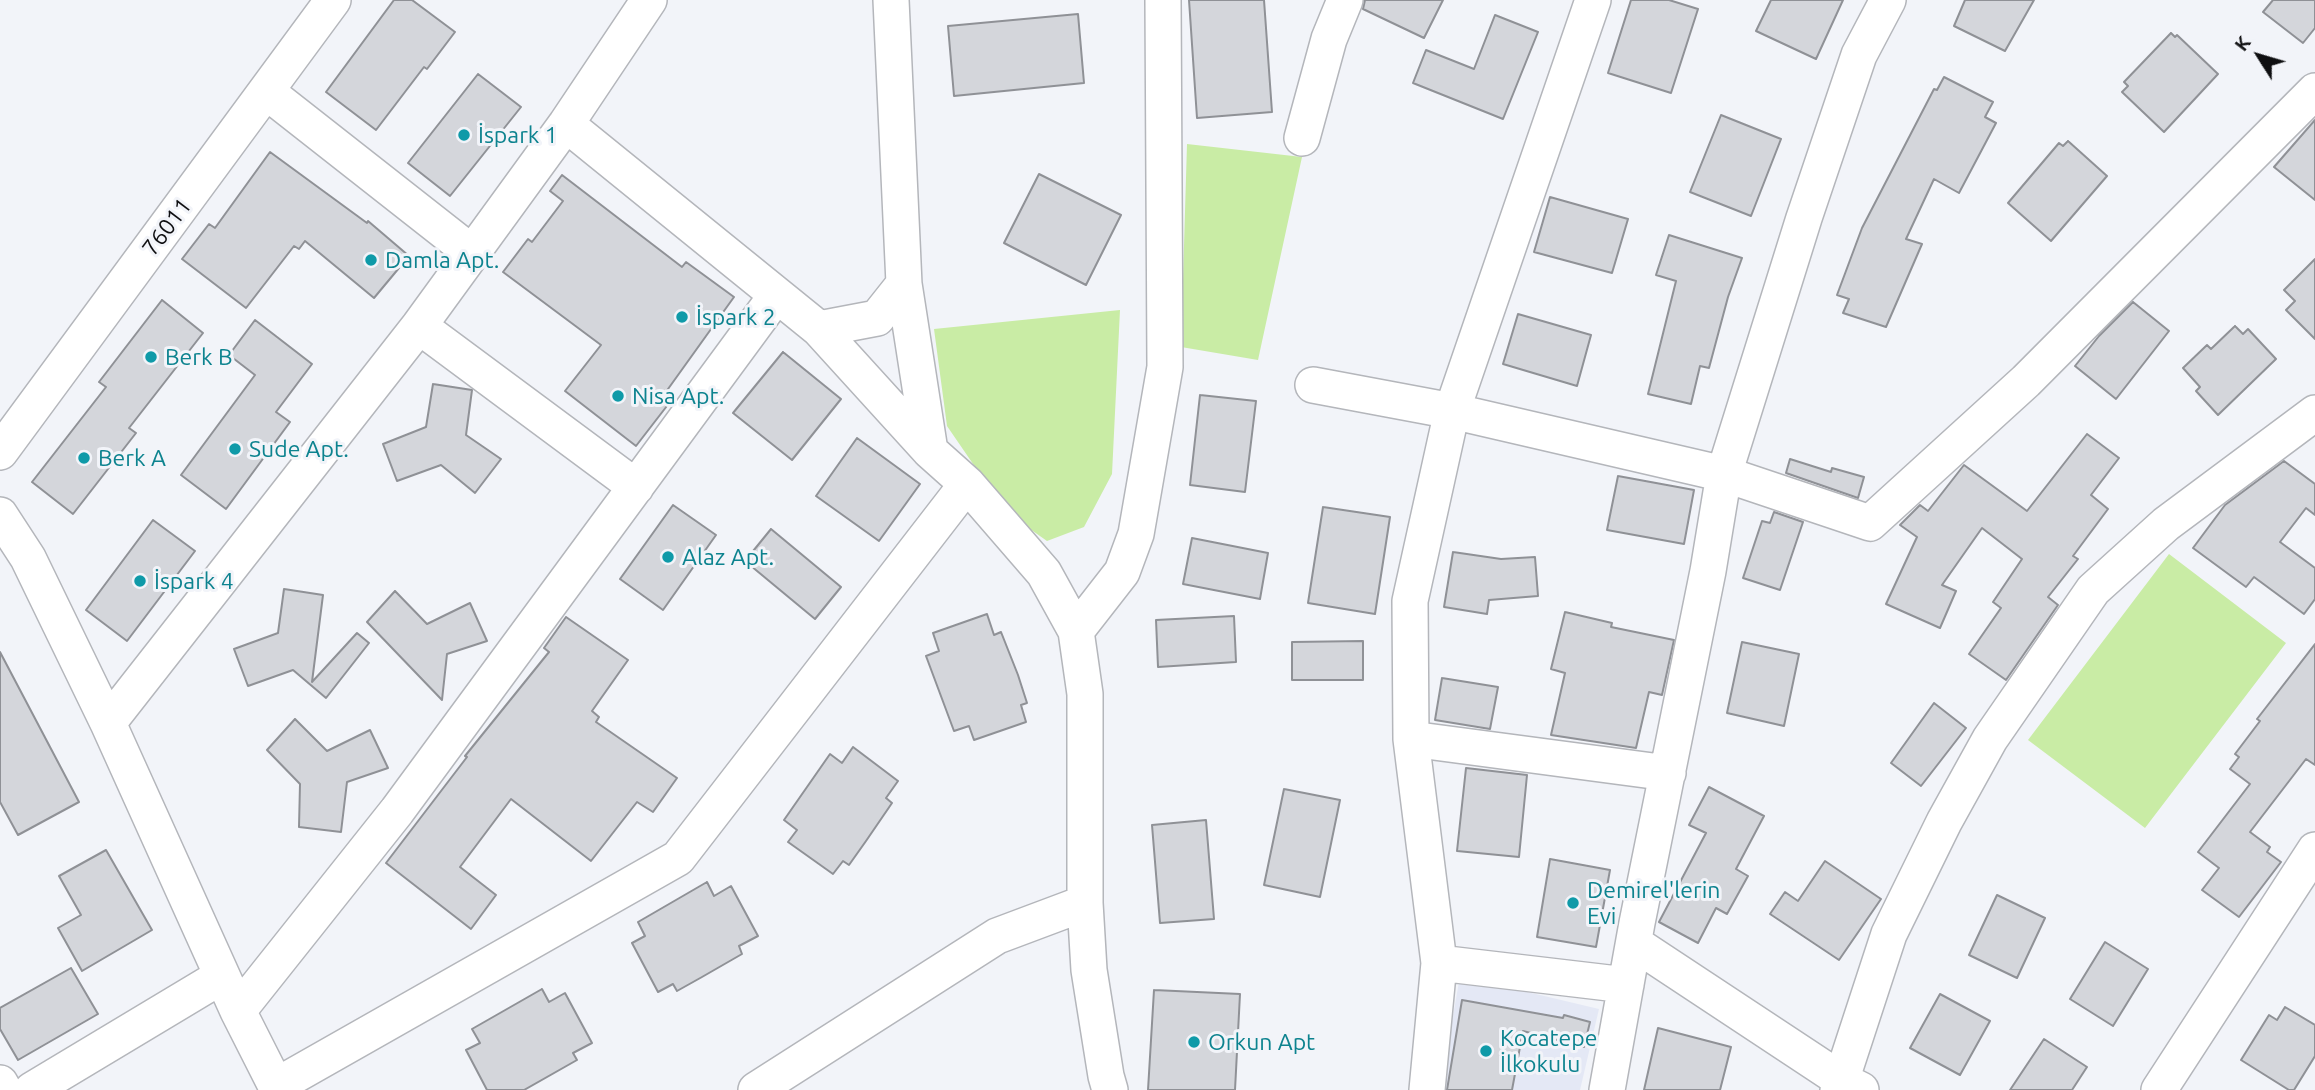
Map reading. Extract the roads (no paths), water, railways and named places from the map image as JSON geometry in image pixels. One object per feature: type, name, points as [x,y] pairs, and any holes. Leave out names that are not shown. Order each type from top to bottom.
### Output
[{"type":"street","name":"76011","points":[[0,452],[333,0]]},
{"type":"street","points":[[108,723],[419,326],[566,124],[649,0]]},
{"type":"street","points":[[891,0],[904,284],[930,451]]},
{"type":"street","points":[[1076,631],[1122,572],[1136,534],[1166,367],[1163,0]]},
{"type":"street","points":[[1302,138],[1329,39],[1345,0]]},
{"type":"street","points":[[1427,1090],[1439,962],[1411,738],[1410,601],[1452,411],[1593,0]]},
{"type":"street","points":[[1607,1090],[1708,571],[1724,474],[1804,218],[1859,55],[1888,0]]},
{"type":"street","points":[[1313,386],[1452,411],[1724,474],[1870,523],[2026,381],[2315,91]]},
{"type":"street","points":[[267,92],[472,253]]},
{"type":"street","points":[[566,124],[819,330],[930,451],[967,484],[1044,573],[1076,631],[1085,694],[1085,903],[1101,1085]]},
{"type":"street","points":[[819,330],[877,318],[904,284]]},
{"type":"street","points":[[238,1011],[397,811],[776,296]]},
{"type":"street","points":[[419,326],[636,487]]},
{"type":"street","points":[[1634,943],[1847,1087],[1889,934],[1944,822],[1990,739],[2093,590],[2166,524],[2315,412]]},
{"type":"street","points":[[0,515],[28,558],[108,723],[238,1011],[277,1088],[678,858],[967,484]]},
{"type":"street","points":[[1411,738],[1668,774]]},
{"type":"street","points":[[2159,1090],[2315,850]]},
{"type":"street","points":[[756,1090],[997,936],[1085,903]]},
{"type":"street","points":[[1439,962],[1626,985]]},
{"type":"street","points":[[32,1090],[222,976]]},
{"type":"street","points":[[0,1083],[4,1090]]},
{"type":"place","name":"İspark 1","points":[[464,135]]},
{"type":"place","name":"Damla Apt.","points":[[371,260]]},
{"type":"place","name":"İspark 2","points":[[682,317]]},
{"type":"place","name":"Berk B","points":[[151,357]]},
{"type":"place","name":"Nisa Apt.","points":[[618,396]]},
{"type":"place","name":"Sude Apt.","points":[[235,449]]},
{"type":"place","name":"Berk A","points":[[84,458]]},
{"type":"place","name":"Alaz Apt.","points":[[668,557]]},
{"type":"place","name":"İspark 4","points":[[140,581]]},
{"type":"place","name":"Demirel'lerin Evi","points":[[1573,903]]},
{"type":"place","name":"Orkun Apt","points":[[1194,1042]]},
{"type":"place","name":"Kocatepe İlkokulu","points":[[1486,1051]]}]
